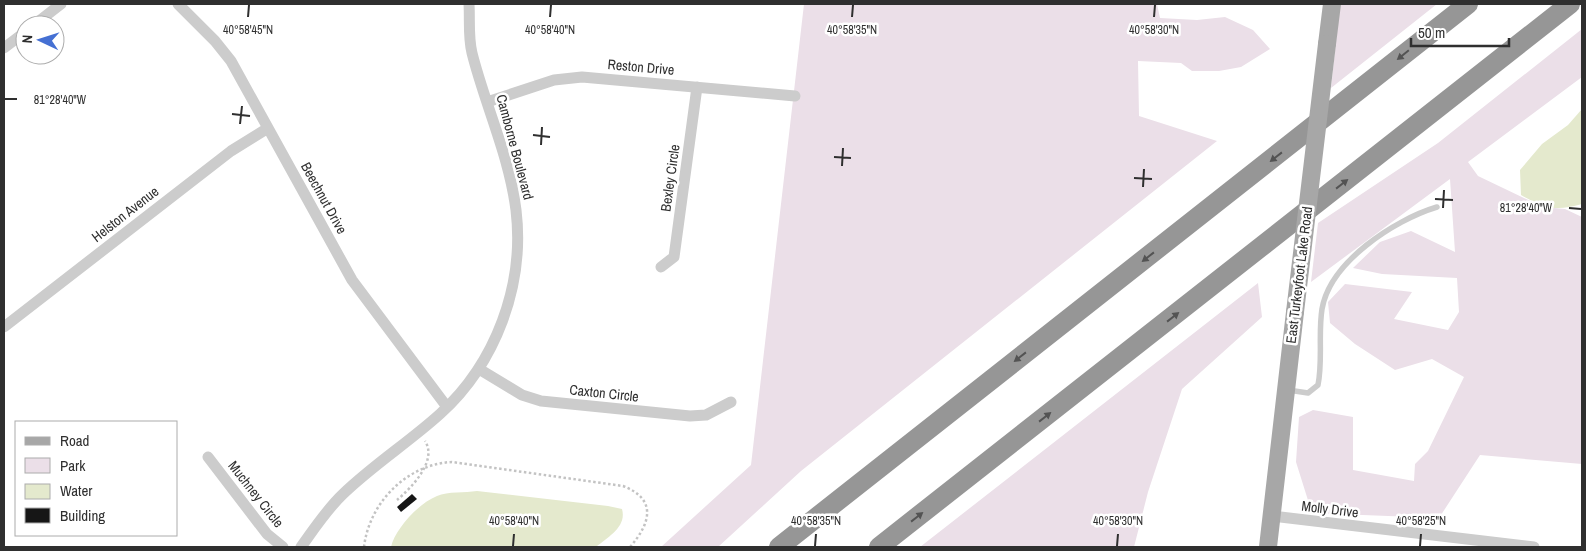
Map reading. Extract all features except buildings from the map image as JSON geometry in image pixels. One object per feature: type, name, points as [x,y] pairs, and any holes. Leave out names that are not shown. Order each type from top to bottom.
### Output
[{"type":"highway","points":[[779,547],[1468,4]]},
{"type":"highway","points":[[879,547],[1570,4]]},
{"type":"main road","name":"East Turkeyfoot Lake Road","points":[[1268,547],[1332,4]]},
{"type":"street","points":[[47,15],[61,4]]},
{"type":"street","name":"Beechnut Drive","points":[[178,4],[224,51],[352,280],[447,407]]},
{"type":"street","name":"Camborne Boulevard","points":[[301,547],[342,495],[447,407],[479,368],[502,326],[515,273],[518,246],[514,194],[472,52],[469,4]]},
{"type":"street","points":[[4,48],[15,40]]},
{"type":"street","name":"Reston Drive","points":[[487,102],[554,80],[582,77],[795,96]]},
{"type":"street","name":"Bexley Circle","points":[[661,267],[674,257],[697,88]]},
{"type":"street","name":"Helston Avenue","points":[[4,327],[231,150],[268,128]]},
{"type":"street","name":"Caxton Circle","points":[[479,368],[522,395],[549,402],[690,416],[706,415],[732,402]]},
{"type":"street","name":"Muchney Circle","points":[[208,457],[267,534],[282,547]]},
{"type":"street","name":"Molly Drive","points":[[1272,516],[1534,547]]},
{"type":"lane","points":[[1286,390],[1308,393],[1318,385],[1321,363],[1321,319],[1325,298],[1329,289],[1358,252],[1396,224],[1420,212],[1437,207]]},
{"type":"path","points":[[397,500],[421,476],[429,451],[426,441],[417,434]]},
{"type":"path","points":[[364,547],[371,518],[380,504],[401,482],[423,467],[439,462],[452,462],[623,486],[640,494],[647,506],[646,522],[630,547]]},
{"type":"green space","points":[[804,4],[1157,4],[1160,18],[1197,20],[1225,17],[1253,30],[1270,49],[1241,67],[1219,71],[1192,71],[1181,63],[1138,61],[1139,116],[1217,141],[801,471],[718,547],[661,547],[751,465]]},
{"type":"green space","points":[[1340,4],[1437,4],[1331,88]]},
{"type":"green space","points":[[1582,29],[1582,77],[1468,162],[1478,176],[1543,207],[1565,209],[1582,217],[1582,464],[1480,455],[1439,518],[1312,513],[1296,462],[1299,417],[1313,410],[1353,417],[1353,470],[1414,481],[1415,464],[1428,451],[1464,377],[1432,359],[1395,370],[1355,344],[1330,323],[1328,302],[1345,284],[1412,292],[1394,319],[1448,330],[1459,312],[1457,278],[1382,274],[1353,268],[1380,242],[1411,231],[1455,252],[1450,179],[1311,282],[1318,223],[1438,143]]},
{"type":"green space","points":[[1258,283],[1262,317],[1182,389],[1148,492],[1134,547],[920,547]]},
{"type":"water","points":[[1582,109],[1582,204],[1564,208],[1543,206],[1521,195],[1520,170],[1542,144],[1568,125]]},
{"type":"water","points":[[477,491],[608,506],[622,509],[622,521],[611,535],[596,547],[391,547],[397,532],[409,517],[430,499],[446,493]]}]
